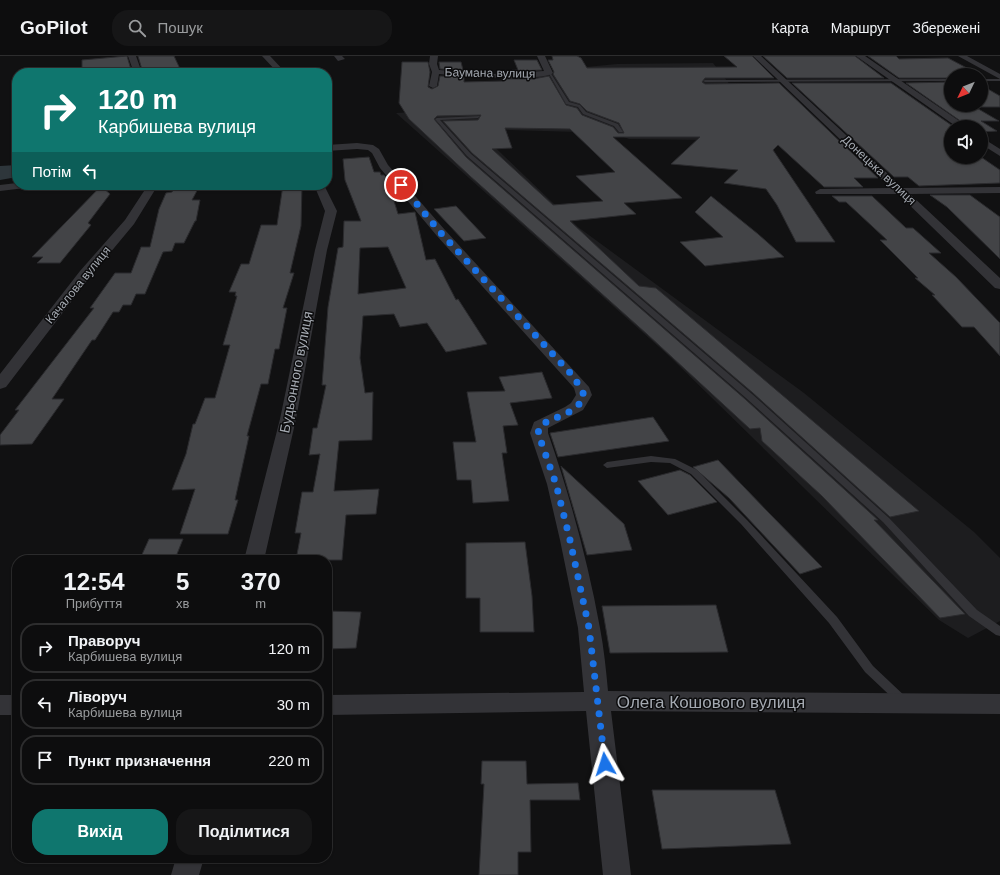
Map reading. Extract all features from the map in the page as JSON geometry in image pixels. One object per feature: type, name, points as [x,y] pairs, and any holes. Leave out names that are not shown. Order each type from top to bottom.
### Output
[{"type":"street","points":[[132,56],[136,68]]},
{"type":"street","points":[[266,56],[277,68]]},
{"type":"street","points":[[433,86],[436,72],[433,64],[434,56]]},
{"type":"street","name":"Баумана вулиця","points":[[436,72],[492,76],[549,73],[542,56]]},
{"type":"street","name":"Донецька вулиця","points":[[757,56],[1000,285]]},
{"type":"street","points":[[860,56],[953,120]]},
{"type":"street","points":[[962,56],[1000,79]]},
{"type":"street","points":[[988,145],[1000,153]]},
{"type":"street","points":[[332,148],[370,147],[376,151],[384,166],[441,233],[581,387],[584,395],[579,404],[569,412],[540,426],[538,433],[556,484],[589,628],[617,875]]},
{"type":"street","points":[[0,188],[12,187]]},
{"type":"street","name":"Качалова вулиця","points":[[0,384],[85,274],[130,222],[150,190]]},
{"type":"street","name":"Будьонного вулиця","points":[[255,555],[288,419],[320,250],[331,211],[322,190]]},
{"type":"street","points":[[820,192],[1000,190]]},
{"type":"street","name":"Олега Кошового вулиця","points":[[332,705],[598,701],[999,704]]},
{"type":"street","points":[[0,705],[12,705]]},
{"type":"street","points":[[185,875],[189,863]]},
{"type":"lane","points":[[549,73],[567,103],[579,106],[585,113],[597,115],[605,123],[616,125],[621,131]]},
{"type":"lane","points":[[988,80],[1000,79]]},
{"type":"lane","points":[[705,81],[944,80]]},
{"type":"lane","points":[[478,117],[437,119],[469,155],[527,207],[654,312],[863,499],[886,520],[973,613],[1000,632]]},
{"type":"lane","points":[[607,465],[651,459],[672,461],[694,472],[744,522],[833,620],[869,668],[905,703]]},
{"type":"shaded area","points":[[713,63],[774,141],[629,139],[613,133],[476,129],[578,227],[804,393],[974,532],[1000,558],[1000,621],[968,638],[939,620],[667,354],[396,113],[450,110],[503,84],[500,77],[553,74],[555,70],[617,64]]},
{"type":"shaded area","points":[[12,165],[12,178],[0,180],[0,166]]},
{"type":"building","points":[[127,56],[131,68],[82,68],[82,60]]},
{"type":"building","points":[[138,56],[174,56],[180,68],[142,68]]},
{"type":"building","points":[[552,56],[577,56],[581,58],[587,68],[737,67],[724,56],[752,56],[774,78],[705,78],[702,82],[705,84],[779,83],[878,178],[854,178],[863,187],[824,187],[778,145],[773,150],[835,242],[796,242],[777,205],[766,189],[724,183],[738,170],[671,164],[700,137],[613,137],[682,198],[624,203],[636,214],[570,221],[639,286],[656,288],[919,511],[890,517],[753,393],[472,153],[443,121],[478,120],[481,115],[437,116],[434,119],[466,157],[745,399],[878,520],[874,520],[965,614],[940,618],[822,496],[762,441],[760,428],[750,429],[648,335],[470,176],[409,119],[399,103],[402,62],[428,62],[430,72],[428,87],[432,89],[438,86],[440,76],[464,77],[464,82],[505,81],[505,79],[533,79],[549,76],[566,105],[577,108],[582,115],[613,127],[618,133],[624,133],[619,123],[587,111],[580,104],[570,101],[553,74],[554,72],[548,60],[553,60]],"holes":[[[505,128],[570,129],[615,172],[576,176],[603,201],[553,205],[492,149],[512,148]]]},
{"type":"building","points":[[763,56],[855,56],[884,78],[787,78]]},
{"type":"building","points":[[868,56],[896,56],[899,59],[948,58],[967,68],[944,68],[944,78],[899,78]]},
{"type":"building","points":[[514,60],[537,60],[542,70],[512,71],[518,70]]},
{"type":"building","points":[[439,62],[461,62],[463,70],[440,69]]},
{"type":"building","points":[[944,82],[944,110],[906,83]]},
{"type":"building","points":[[792,83],[891,83],[944,120],[944,164],[988,164],[988,162],[1000,170],[1000,183],[919,186],[908,177],[894,177]]},
{"type":"building","points":[[988,89],[1000,96],[1000,107],[988,107]]},
{"type":"building","points":[[948,112],[984,112],[999,121],[988,120],[959,120]]},
{"type":"building","points":[[988,125],[997,131],[988,132]]},
{"type":"building","points":[[369,157],[374,172],[380,172],[381,175],[384,175],[387,178],[398,214],[415,212],[426,260],[435,259],[456,300],[458,299],[487,344],[446,352],[427,323],[400,327],[394,314],[363,316],[360,358],[365,393],[373,392],[372,440],[339,441],[334,491],[379,489],[376,514],[346,515],[342,560],[332,560],[332,555],[297,555],[301,533],[295,533],[302,492],[313,492],[320,454],[309,455],[313,428],[317,428],[326,385],[322,385],[328,307],[338,248],[343,247],[344,221],[361,221],[345,180],[343,159]],"holes":[[[388,247],[406,288],[358,294],[360,248]]]},
{"type":"building","points":[[97,190],[106,190],[110,194],[88,223],[91,225],[60,263],[37,263],[43,257],[32,257]]},
{"type":"building","points":[[174,190],[197,190],[192,200],[200,200],[196,221],[184,243],[175,243],[172,251],[163,252],[145,294],[136,294],[131,305],[123,305],[119,312],[113,312],[95,340],[92,340],[52,399],[64,399],[32,444],[0,445],[0,435],[19,410],[15,410],[94,308],[90,308],[115,273],[131,273],[141,247],[150,247],[159,209],[166,193],[172,192]]},
{"type":"building","points":[[282,190],[302,190],[301,226],[290,273],[294,273],[283,308],[287,308],[279,349],[275,349],[268,384],[261,384],[247,436],[249,436],[235,500],[238,500],[228,534],[180,534],[195,489],[172,490],[186,454],[193,424],[195,424],[205,398],[215,398],[230,345],[223,345],[237,296],[235,296],[236,292],[229,292],[241,264],[249,264],[261,225],[277,225]]},
{"type":"building","points":[[930,195],[970,195],[1000,217],[1000,259],[947,207]]},
{"type":"building","points":[[711,196],[784,257],[705,266],[680,242],[723,237],[695,212]]},
{"type":"building","points":[[832,196],[872,196],[906,228],[913,228],[941,253],[929,253],[956,277],[1000,323],[1000,356],[974,327],[962,327],[932,295],[935,295],[915,278],[918,278],[880,240],[887,240],[846,202],[839,202]]},
{"type":"building","points":[[456,206],[486,238],[464,241],[434,209]]},
{"type":"building","points":[[542,372],[552,398],[510,403],[518,425],[503,426],[507,453],[502,453],[509,501],[473,503],[471,480],[457,480],[453,442],[476,442],[467,392],[505,391],[499,377]]},
{"type":"building","points":[[653,417],[669,441],[558,457],[550,433]]},
{"type":"building","points":[[718,460],[822,567],[800,574],[729,498],[693,467]]},
{"type":"building","points":[[561,466],[624,524],[632,550],[587,555]]},
{"type":"building","points":[[680,470],[690,475],[717,502],[668,515],[638,481]]},
{"type":"building","points":[[149,539],[183,539],[177,555],[142,555]]},
{"type":"building","points":[[525,542],[532,596],[534,632],[480,632],[480,598],[466,598],[466,543]]},
{"type":"building","points":[[716,605],[728,652],[610,653],[602,606]]},
{"type":"building","points":[[332,611],[361,612],[356,648],[332,649]]},
{"type":"building","points":[[482,761],[526,761],[527,784],[578,783],[580,800],[530,800],[531,852],[518,852],[518,875],[479,875],[484,784],[481,784]]},
{"type":"building","points":[[652,790],[775,790],[791,844],[662,849]]},
{"type":"route","points":[[401,185],[441,233],[574,377],[581,387],[584,395],[583,400],[569,412],[540,426],[538,433],[556,484],[589,628],[605,764]]}]
